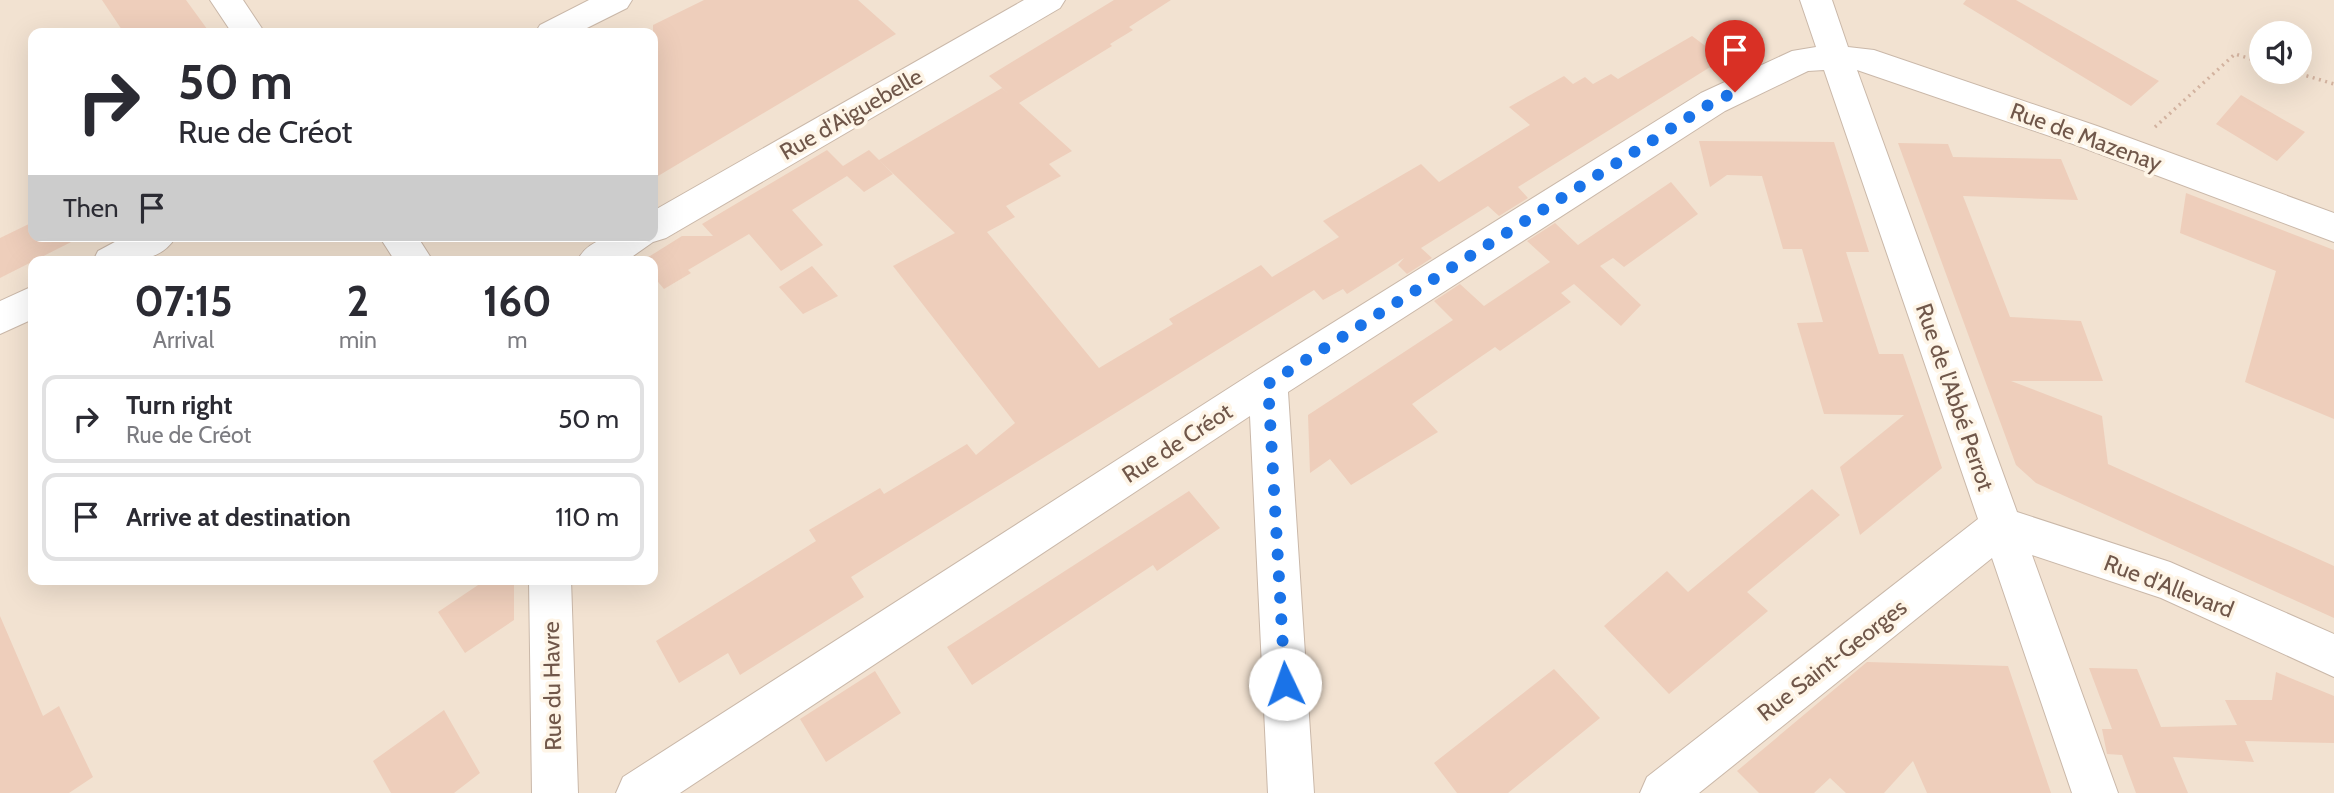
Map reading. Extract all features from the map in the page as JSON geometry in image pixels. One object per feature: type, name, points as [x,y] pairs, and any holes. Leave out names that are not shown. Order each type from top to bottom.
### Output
[{"type":"street","points":[[226,0],[246,28]]},
{"type":"street","points":[[561,28],[616,0]]},
{"type":"street","name":"Rue d'Aiguebelle","points":[[658,225],[1049,0]]},
{"type":"street","name":"Rue de l'Abbé Perrot","points":[[1816,0],[2095,793]]},
{"type":"street","name":"Rue de Mazenay","points":[[1836,58],[1863,58],[2085,135],[2334,228]]},
{"type":"street","name":"Rue de Créot","points":[[639,793],[1268,384],[1713,102],[1803,59],[1836,58]]},
{"type":"street","points":[[121,256],[147,242]]},
{"type":"street","points":[[604,256],[628,242]]},
{"type":"street","points":[[0,319],[28,305]]},
{"type":"street","points":[[1268,384],[1291,793]]},
{"type":"street","name":"Rue d'Allevard","points":[[2001,526],[2170,581],[2334,656]]},
{"type":"street","name":"Rue Saint-Georges","points":[[1663,793],[2001,526]]},
{"type":"street","name":"Rue du Havre","points":[[550,585],[555,793]]},
{"type":"path","points":[[2154,128],[2235,54],[2249,58]]},
{"type":"path","points":[[2312,77],[2334,84]]},
{"type":"shaded area","points":[[0,0],[2334,0],[2334,793],[0,793]]},
{"type":"building","points":[[102,0],[186,0],[206,28],[121,28]]},
{"type":"building","points":[[704,0],[858,0],[896,34],[658,176],[658,28],[653,28],[653,25]]},
{"type":"building","points":[[1114,0],[1171,0],[1129,27],[1133,30],[1110,44],[1112,46],[1019,103],[1072,151],[1049,164],[1061,176],[1006,206],[1015,217],[987,232],[1099,368],[1173,324],[1169,319],[1261,265],[1272,277],[1339,237],[1323,221],[1421,164],[1439,182],[1530,125],[1509,107],[1564,76],[1573,84],[1585,77],[1593,84],[1611,74],[1618,79],[1692,36],[1723,59],[1518,187],[1528,198],[1499,216],[1488,206],[1421,248],[1432,258],[1407,274],[1398,265],[1404,258],[1347,294],[1343,289],[1323,300],[1314,290],[851,577],[864,597],[740,675],[728,653],[679,683],[656,641],[816,541],[809,530],[880,488],[884,494],[967,444],[976,455],[1015,423],[893,266],[955,233],[879,160],[1002,88],[1011,96],[989,76]]},
{"type":"building","points":[[1966,0],[2016,0],[2159,81],[2131,106],[1963,4]]},
{"type":"building","points":[[2241,95],[2305,132],[2277,161],[2216,124]]},
{"type":"building","points":[[1699,141],[1834,142],[1869,252],[1846,252],[1879,354],[1903,354],[1942,468],[1860,535],[1840,467],[1904,415],[1824,414],[1797,323],[1823,322],[1802,249],[1783,249],[1762,176],[1727,175],[1710,187]]},
{"type":"building","points":[[1898,143],[1948,144],[1953,157],[2061,159],[2078,200],[1963,196],[2010,317],[2081,321],[2103,381],[2011,381],[2102,416],[2108,464],[2334,566],[2334,618],[2036,483],[2016,465]]},
{"type":"building","points":[[827,150],[843,166],[869,150],[893,174],[864,192],[847,176],[792,210],[823,245],[781,271],[749,234],[688,270],[691,273],[664,289],[658,282],[658,256],[650,256],[682,236],[713,236],[702,224]]},
{"type":"building","points":[[1671,182],[1698,214],[1624,267],[1613,258],[1600,266],[1641,305],[1621,326],[1574,284],[1561,293],[1571,302],[1500,351],[1495,347],[1412,404],[1438,432],[1351,485],[1330,459],[1310,473],[1308,415],[1453,320],[1434,301],[1460,284],[1484,306],[1550,262],[1527,241],[1555,223],[1578,245]]},
{"type":"building","points":[[2186,193],[2334,250],[2334,419],[2245,382],[2276,271],[2180,233]]},
{"type":"building","points":[[28,224],[28,242],[71,242],[43,256],[28,256],[28,264],[0,278],[0,238]]},
{"type":"building","points":[[812,266],[838,296],[803,314],[779,287]]},
{"type":"building","points":[[1812,489],[1840,515],[1747,592],[1768,611],[1669,694],[1604,626],[1667,571],[1688,592]]},
{"type":"building","points":[[1189,491],[1220,528],[1157,571],[1153,565],[972,685],[947,647]]},
{"type":"building","points":[[478,585],[514,585],[514,620],[465,653],[438,612]]},
{"type":"building","points":[[0,616],[43,716],[59,706],[93,777],[69,793],[0,793]]},
{"type":"building","points":[[1867,662],[2008,666],[2051,793],[1927,793],[1913,761],[1884,793],[1846,793],[1830,778],[1814,793],[1759,793],[1737,771]]},
{"type":"building","points":[[2089,668],[2137,669],[2161,727],[2237,725],[2225,700],[2272,700],[2276,672],[2334,696],[2334,743],[2245,741],[2254,762],[2173,757],[2188,793],[2136,793],[2122,755],[2107,754],[2102,729],[2112,729]]},
{"type":"building","points":[[1554,669],[1600,718],[1508,793],[1457,793],[1434,763]]},
{"type":"building","points":[[875,671],[901,713],[826,762],[800,719]]},
{"type":"building","points":[[444,710],[480,773],[454,793],[391,793],[373,761]]},
{"type":"route","points":[[1285,684],[1268,384],[1713,102],[1735,92]]}]
